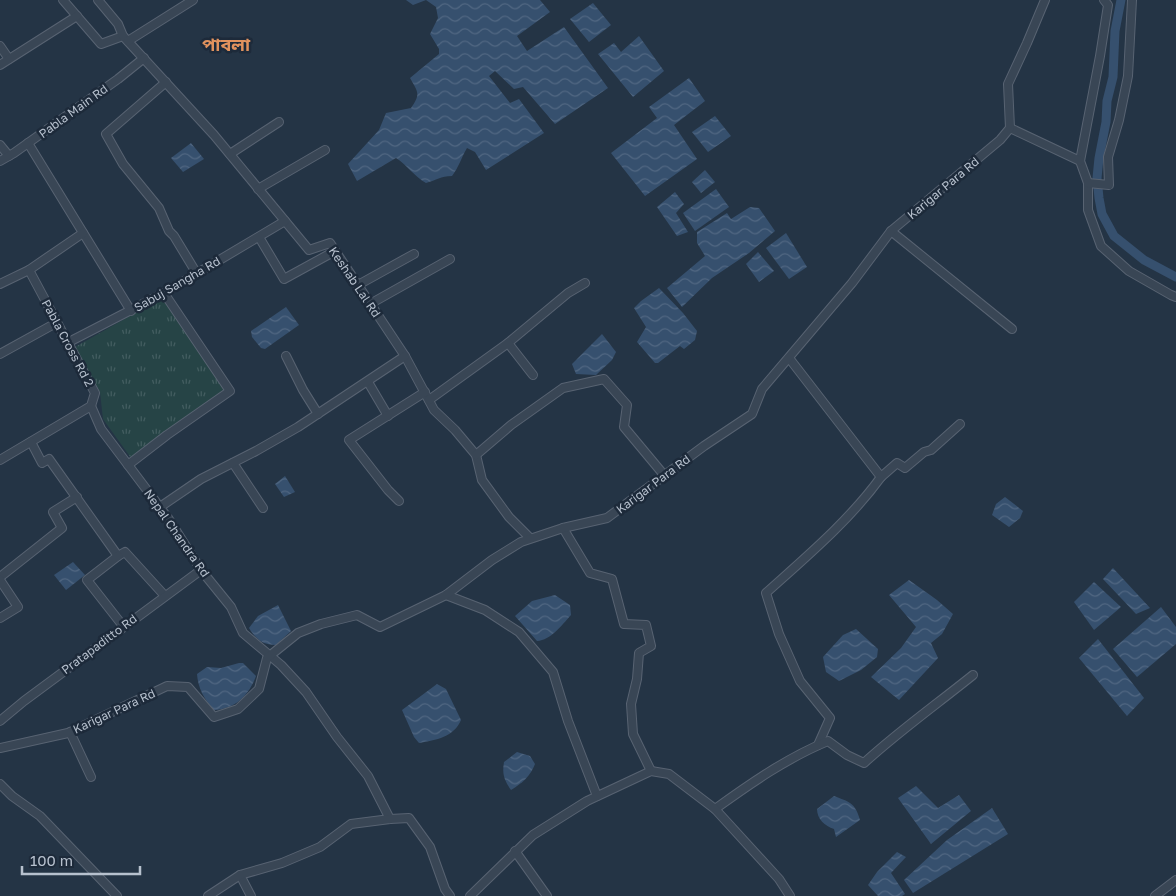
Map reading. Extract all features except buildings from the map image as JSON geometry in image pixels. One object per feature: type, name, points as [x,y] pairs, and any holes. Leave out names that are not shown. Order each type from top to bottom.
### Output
[{"type":"street","points":[[63,0],[101,44],[125,38],[193,0]]},
{"type":"street","name":"Keshab Lal Rd","points":[[98,0],[118,24],[125,38],[230,154],[309,250],[330,243],[405,356],[434,410],[455,430],[476,455],[482,480],[508,517],[530,538]]},
{"type":"street","points":[[1045,0],[1008,84],[1010,128],[1080,161]]},
{"type":"street","points":[[1104,0],[1108,5],[1080,161],[1088,183],[1088,210],[1101,246],[1129,271],[1171,296],[1176,297]]},
{"type":"street","points":[[1088,183],[1109,184],[1108,157],[1119,120],[1128,76],[1132,0]]},
{"type":"street","points":[[0,65],[77,16]]},
{"type":"street","points":[[0,46],[9,59]]},
{"type":"street","name":"Pabla Main Rd","points":[[0,161],[118,79],[144,58]]},
{"type":"street","points":[[166,82],[106,134],[123,164],[159,208],[170,232],[197,274]]},
{"type":"street","points":[[230,154],[279,122]]},
{"type":"street","name":"Karigar Para Rd","points":[[0,748],[70,732],[167,686],[188,687],[214,717],[238,708],[259,689],[268,655],[298,633],[321,624],[357,615],[380,627],[446,596],[492,560],[530,538],[607,518],[704,446],[752,414],[762,389],[852,283],[891,231],[1000,140],[1010,128]]},
{"type":"street","points":[[28,143],[131,311]]},
{"type":"street","points":[[0,145],[9,156]]},
{"type":"street","points":[[258,189],[325,150]]},
{"type":"street","name":"Sabuj Sangha Rd","points":[[67,343],[164,293],[285,221]]},
{"type":"street","points":[[891,231],[1012,329]]},
{"type":"street","points":[[0,284],[29,270],[83,233]]},
{"type":"street","points":[[259,237],[284,279],[335,250]]},
{"type":"street","points":[[358,285],[414,254]]},
{"type":"street","points":[[370,304],[450,258]]},
{"type":"street","name":"Pabla Cross Rd 2","points":[[0,460],[91,406],[94,393],[29,270]]},
{"type":"street","points":[[429,400],[508,343],[568,293],[584,283]]},
{"type":"street","points":[[128,465],[230,391],[164,293]]},
{"type":"street","points":[[0,354],[56,323]]},
{"type":"street","points":[[508,343],[533,376]]},
{"type":"street","points":[[286,356],[303,390],[318,414]]},
{"type":"street","points":[[160,507],[201,479],[290,432],[405,356]]},
{"type":"street","points":[[789,358],[881,478]]},
{"type":"street","points":[[476,455],[512,425],[563,388],[604,379],[627,406],[624,427],[664,475]]},
{"type":"street","points":[[368,382],[388,416]]},
{"type":"street","points":[[398,500],[349,440],[425,392]]},
{"type":"street","name":"Nepal Chandra Rd","points":[[91,406],[101,428],[160,507],[201,570],[231,607],[243,633],[281,665],[306,692],[337,737],[368,776],[390,819]]},
{"type":"street","points":[[818,745],[830,718],[800,681],[779,634],[766,593],[826,539],[897,463],[905,468],[924,452],[931,450],[960,424]]},
{"type":"street","points":[[30,442],[42,463],[50,459],[118,556]]},
{"type":"street","points":[[233,463],[263,508]]},
{"type":"street","points":[[0,618],[18,607],[0,578],[62,528],[53,512],[77,497]]},
{"type":"street","points":[[564,528],[590,573],[612,579],[624,624],[646,625],[651,646],[640,653],[637,679],[631,704],[633,734],[651,771]]},
{"type":"street","points":[[123,626],[88,580],[118,556],[125,552],[165,596]]},
{"type":"street","name":"Pratapaditto Rd","points":[[0,721],[123,626],[201,570]]},
{"type":"street","points":[[446,596],[485,610],[519,632],[553,672],[568,721],[597,796]]},
{"type":"street","points":[[715,809],[758,778],[806,750],[828,741],[847,755],[864,763],[894,736],[973,675]]},
{"type":"street","points":[[70,732],[91,777]]},
{"type":"street","points":[[470,896],[514,851],[533,835],[597,796],[651,771],[669,774],[715,809],[778,879],[790,896]]},
{"type":"street","points":[[0,784],[12,796],[40,816],[117,896]]},
{"type":"street","points":[[208,896],[240,875],[282,863],[320,847],[351,824],[409,818],[430,847],[445,889],[450,896]]},
{"type":"street","points":[[514,851],[547,896]]},
{"type":"street","points":[[240,875],[251,896]]},
{"type":"street","points":[[1155,896],[1176,880]]},
{"type":"green space","points":[[162,298],[226,391],[131,458],[103,419],[100,392],[75,347]]},
{"type":"water","points":[[406,0],[426,0],[413,5]]},
{"type":"water","points":[[426,0],[540,0],[550,12],[517,36],[527,51],[564,27],[608,88],[555,124],[523,87],[514,89],[495,71],[489,76],[510,103],[519,99],[544,133],[486,170],[475,152],[467,148],[452,176],[441,177],[426,183],[396,158],[357,181],[348,164],[379,130],[386,113],[411,108],[417,93],[410,78],[439,54],[439,49],[430,34],[438,18],[436,7]]},
{"type":"water","points":[[593,3],[611,25],[589,42],[570,19]]},
{"type":"water","points":[[639,36],[664,71],[633,97],[598,54],[614,43],[621,52]]},
{"type":"water","points":[[689,78],[705,101],[674,125],[697,159],[645,196],[611,153],[657,118],[649,107]]},
{"type":"water","points":[[715,116],[731,136],[708,152],[692,132]]},
{"type":"water","points":[[191,143],[204,159],[183,172],[171,158]]},
{"type":"water","points":[[705,170],[715,182],[701,193],[692,182]]},
{"type":"water","points":[[716,189],[729,207],[695,231],[683,213]]},
{"type":"water","points":[[675,192],[684,204],[676,213],[688,232],[677,236],[657,207]]},
{"type":"water","points":[[750,207],[759,208],[775,231],[749,253],[712,278],[682,307],[667,288],[705,256],[697,243],[697,232],[727,213],[731,219]]},
{"type":"water","points":[[786,233],[807,267],[789,279],[766,248]]},
{"type":"water","points":[[758,252],[774,271],[759,282],[746,264]]},
{"type":"water","points":[[659,288],[697,331],[695,340],[684,349],[680,346],[658,363],[655,363],[637,342],[646,327],[634,308]]},
{"type":"water","points":[[286,307],[299,325],[265,349],[261,348],[252,337],[251,331]]},
{"type":"water","points":[[602,334],[616,352],[612,360],[596,375],[576,374],[572,364]]},
{"type":"water","points":[[285,476],[295,492],[284,497],[275,484]]},
{"type":"water","points":[[1005,497],[1023,511],[1020,518],[1009,527],[992,515],[996,504]]},
{"type":"water","points":[[73,562],[85,575],[66,590],[54,575]]},
{"type":"water","points":[[1113,568],[1150,608],[1136,614],[1103,579]]},
{"type":"water","points":[[909,580],[953,614],[942,634],[931,643],[938,658],[899,700],[871,677],[901,648],[916,627],[889,595]]},
{"type":"water","points":[[1094,582],[1121,607],[1094,630],[1074,602]]},
{"type":"water","points":[[555,595],[570,605],[571,615],[551,635],[537,641],[515,616],[532,601]]},
{"type":"water","points":[[278,605],[291,631],[276,645],[263,643],[249,628],[258,616]]},
{"type":"water","points":[[1161,607],[1176,627],[1176,644],[1137,677],[1113,649]]},
{"type":"water","points":[[856,629],[878,649],[877,657],[861,670],[839,681],[826,672],[823,657],[843,635]]},
{"type":"water","points":[[1098,639],[1144,698],[1127,716],[1079,658]]},
{"type":"water","points":[[243,663],[256,676],[250,689],[235,704],[214,710],[202,693],[197,674],[207,667],[221,668]]},
{"type":"water","points":[[437,684],[446,689],[461,720],[454,730],[444,737],[419,743],[414,737],[402,710]]},
{"type":"water","points":[[517,752],[530,756],[535,764],[531,773],[511,790],[504,777],[504,762]]},
{"type":"water","points":[[916,786],[938,808],[959,795],[971,811],[931,844],[898,798]]},
{"type":"water","points":[[834,796],[854,806],[860,820],[836,837],[834,829],[825,824],[817,813],[817,809]]},
{"type":"water","points":[[992,808],[1008,834],[913,893],[904,880],[947,840]]},
{"type":"water","points":[[897,852],[906,857],[891,873],[905,894],[902,896],[878,896],[868,885],[877,872]]},
{"type":"waterway","points":[[1121,0],[1115,31],[1113,77],[1107,101],[1106,122],[1097,178],[1102,214],[1114,236],[1144,260],[1176,277]]},
{"type":"district","name":"পাবলা","points":[[226,44]]}]
